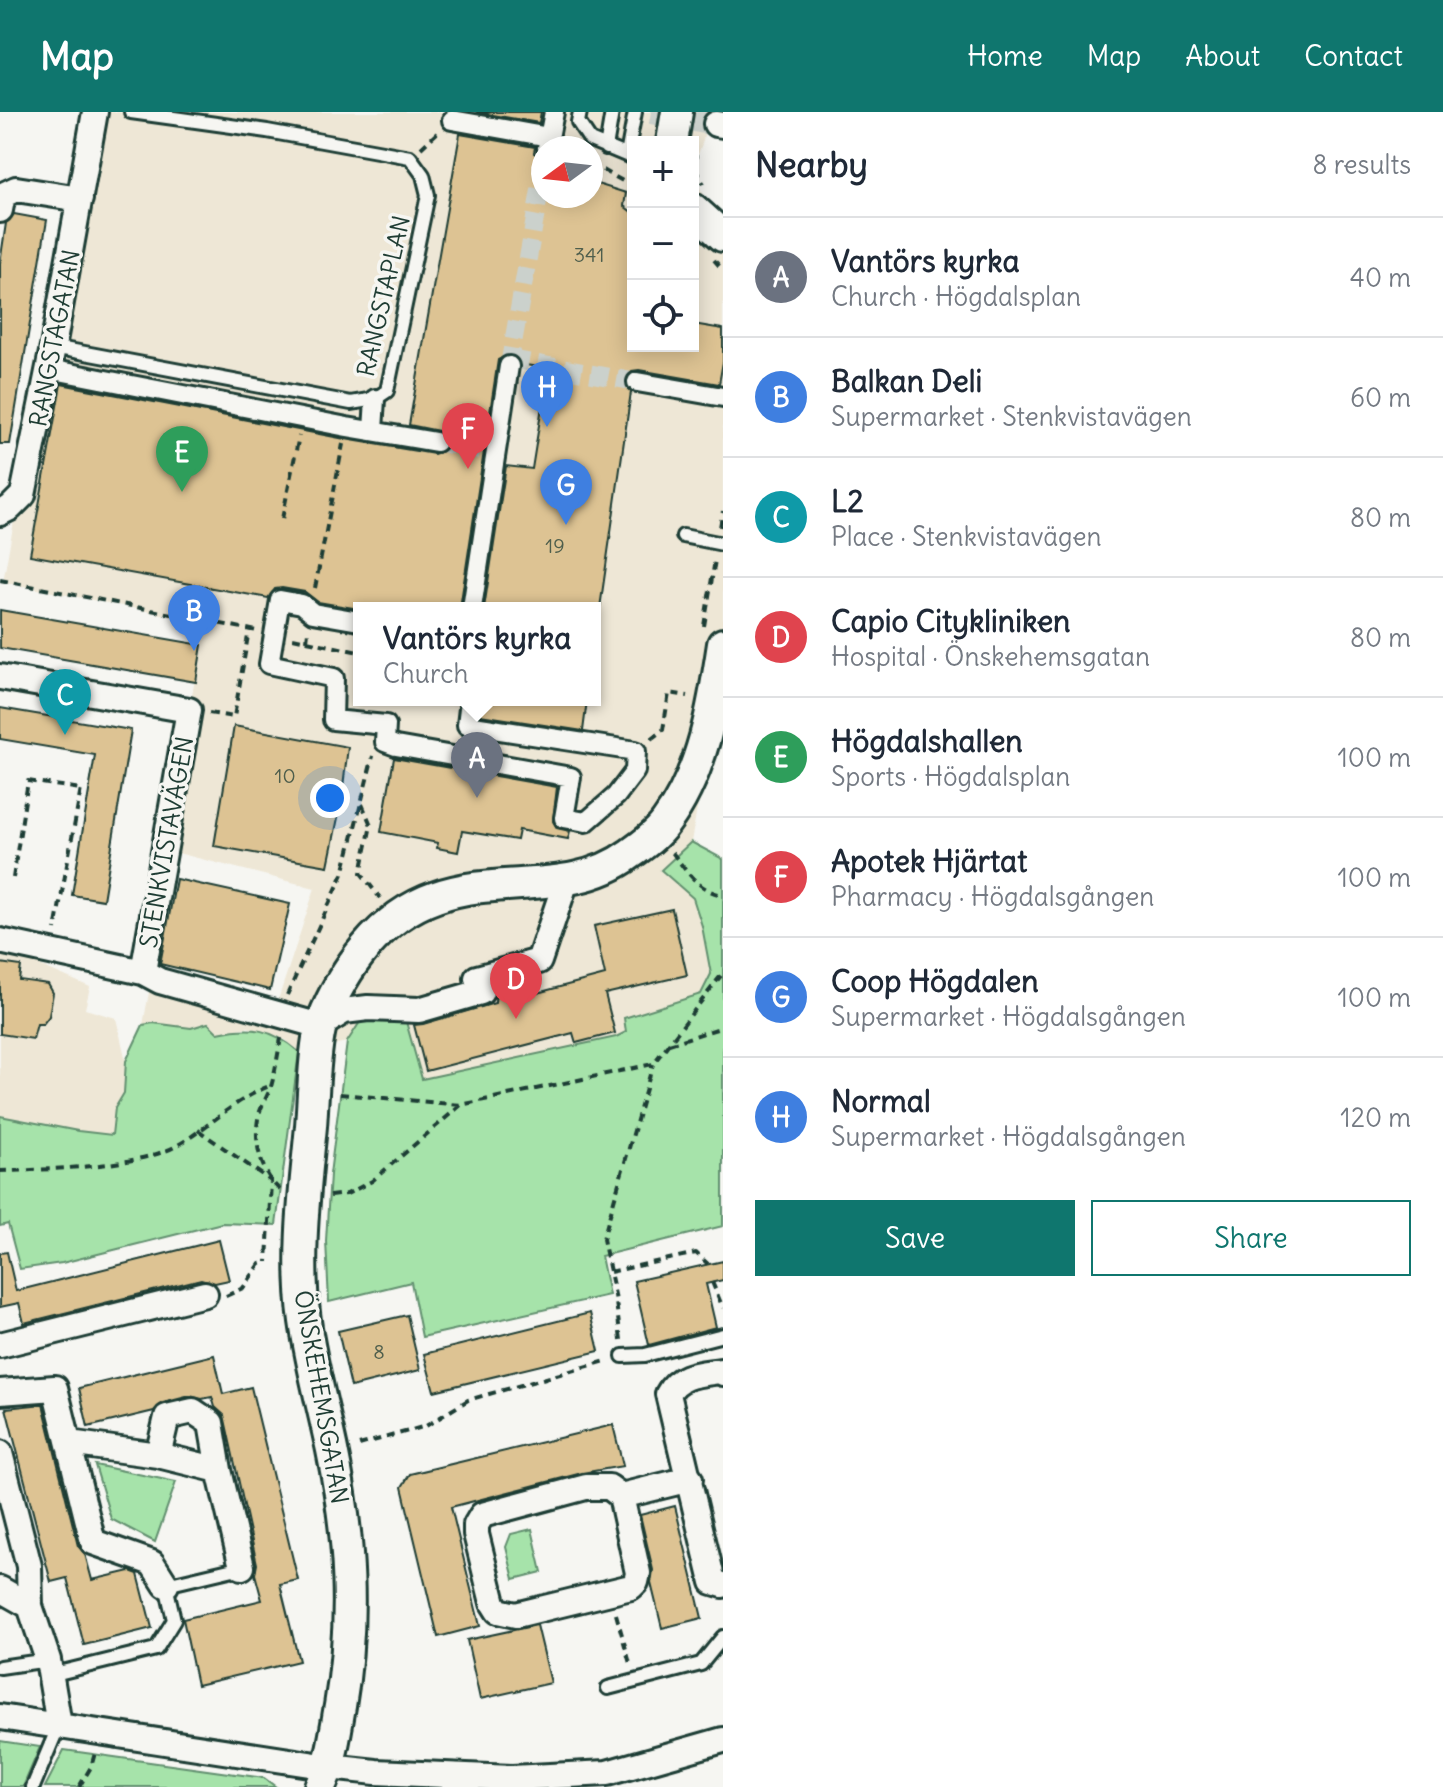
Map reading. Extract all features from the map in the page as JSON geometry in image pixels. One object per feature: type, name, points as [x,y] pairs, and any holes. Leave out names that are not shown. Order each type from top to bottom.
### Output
[{"type":"street","name":"RANGSTAGATAN","points":[[0,513],[23,495],[95,112]]},
{"type":"street","points":[[549,136],[554,112]]},
{"type":"street","points":[[677,112],[682,136]]},
{"type":"street","points":[[452,120],[531,139]]},
{"type":"street","points":[[0,210],[3,195],[16,189],[80,199]]},
{"type":"street","points":[[701,201],[723,236]]},
{"type":"street","points":[[51,358],[347,427],[436,442]]},
{"type":"street","points":[[473,602],[509,366]]},
{"type":"street","points":[[637,382],[723,397]]},
{"type":"street","points":[[373,430],[375,399]]},
{"type":"street","points":[[353,620],[280,600],[269,664],[334,678],[333,720],[386,725],[385,742],[396,746],[571,777],[564,818],[579,821],[586,822],[596,814],[616,796],[635,771],[636,751],[467,725],[469,706]]},
{"type":"street","name":"ÖNSKEHEMSGATAN","points":[[325,1777],[342,1690],[350,1580],[332,1452],[304,1317],[304,1199],[320,1026],[344,976],[361,953],[378,933],[405,913],[435,897],[463,891],[566,881],[598,873],[619,863],[645,844],[665,824],[683,795],[702,746],[718,641]]},
{"type":"street","name":"STENKVISTAVÄGEN","points":[[0,677],[189,710],[143,972],[0,941]]},
{"type":"street","points":[[143,972],[160,981],[320,1026],[344,1011],[368,1008],[419,1010],[481,992],[477,978],[539,961],[566,881]]},
{"type":"street","points":[[0,1345],[205,1294]]},
{"type":"street","points":[[723,1373],[686,1377],[673,1383],[668,1394],[713,1582],[723,1585]]},
{"type":"street","points":[[0,1392],[55,1388],[93,1542],[152,1563],[166,1585]]},
{"type":"street","points":[[158,1455],[167,1417],[193,1411],[211,1423],[242,1567]]},
{"type":"street","points":[[69,1443],[158,1455],[219,1470]]},
{"type":"street","points":[[0,1453],[29,1566],[30,1606],[49,1668],[59,1725]]},
{"type":"street","points":[[621,1496],[690,1479]]},
{"type":"street","points":[[586,1487],[609,1487],[621,1496],[638,1573],[631,1587],[516,1615],[498,1611],[493,1603],[476,1525],[482,1515],[586,1487]]},
{"type":"street","points":[[0,1589],[30,1606]]},
{"type":"street","points":[[0,1717],[102,1731],[325,1777],[376,1772],[609,1780],[723,1740]]},
{"type":"lane","points":[[131,112],[267,131],[410,157]]},
{"type":"lane","points":[[580,112],[578,122],[590,140],[627,155]]},
{"type":"lane","points":[[606,148],[612,112]]},
{"type":"lane","points":[[632,136],[635,112]]},
{"type":"lane","name":"RANGSTAPLAN","points":[[51,358],[351,403],[375,399],[387,391],[428,195],[423,175],[410,157]]},
{"type":"lane","points":[[683,536],[720,544]]},
{"type":"lane","points":[[623,1356],[645,1355],[723,1335]]},
{"type":"lane","points":[[0,1667],[49,1668],[156,1649],[174,1620],[166,1585],[242,1567]]},
{"type":"lane","points":[[608,1688],[701,1664],[723,1637]]},
{"type":"lane","points":[[33,1787],[59,1725]]},
{"type":"path","points":[[410,157],[452,120]]},
{"type":"path","points":[[603,170],[627,184]]},
{"type":"path","points":[[282,519],[301,425]]},
{"type":"path","points":[[307,641],[310,610],[347,427]]},
{"type":"path","points":[[718,641],[723,511]]},
{"type":"path","points":[[0,580],[353,651]]},
{"type":"path","points":[[189,710],[234,717],[249,630]]},
{"type":"path","points":[[663,730],[669,693],[690,697],[694,684]]},
{"type":"path","points":[[286,997],[343,874],[379,734],[386,725]]},
{"type":"path","points":[[13,878],[28,781],[81,789],[51,952]]},
{"type":"path","points":[[362,802],[371,825],[361,873],[381,899]]},
{"type":"path","points":[[677,843],[672,852],[690,876],[710,893],[723,895]]},
{"type":"path","points":[[332,1452],[426,1426],[468,1400],[623,1356],[603,1239],[653,1064],[723,973]]},
{"type":"path","points":[[669,1044],[723,1027]]},
{"type":"path","points":[[267,1262],[271,1181],[261,1163],[258,1118],[272,1084],[281,1038]]},
{"type":"path","points":[[340,1094],[461,1105],[653,1064]]},
{"type":"path","points":[[0,1171],[141,1160],[177,1146],[246,1095],[272,1084]]},
{"type":"path","points":[[198,1130],[271,1181],[283,1193],[304,1199],[347,1194],[372,1181],[461,1105]]},
{"type":"path","points":[[610,1272],[696,1253],[708,1264]]},
{"type":"path","points":[[205,1294],[224,1296],[243,1288],[260,1264],[281,1259]]},
{"type":"path","points":[[712,1282],[723,1308]]},
{"type":"path","points":[[609,1593],[634,1682]]},
{"type":"path","points":[[79,1787],[91,1767],[102,1731]]},
{"type":"shaded area","points":[[88,112],[708,112],[699,152],[699,136],[627,136],[627,352],[699,352],[699,187],[723,213],[723,712],[691,842],[661,870],[693,898],[712,974],[701,994],[683,1000],[616,1037],[421,1079],[360,1022],[347,1042],[299,1052],[286,1040],[248,1027],[218,1033],[208,1023],[191,1028],[153,1023],[143,1025],[150,987],[275,1009],[315,888],[170,851],[189,710],[206,623],[3,582]]},
{"type":"shaded area","points":[[0,948],[90,987],[85,1009],[116,1018],[126,1061],[124,1093],[115,1108],[112,1135],[0,1116]]},
{"type":"green space","points":[[691,842],[723,859],[723,1226],[601,1256],[609,1295],[422,1337],[411,1282],[329,1302],[326,1241],[330,1174],[347,1042],[360,1022],[405,1018],[422,1079],[616,1037],[626,1032],[624,1018],[701,994],[711,974],[693,898],[661,870]]},
{"type":"green space","points":[[153,1023],[191,1028],[208,1023],[218,1033],[261,1031],[280,1038],[299,1052],[276,1225],[222,1223],[62,1263],[20,1269],[8,1224],[0,1226],[0,1116],[112,1135],[115,1108],[124,1093],[126,1061],[143,1025]]},
{"type":"green space","points":[[95,1465],[176,1482],[155,1542],[111,1519]]},
{"type":"green space","points":[[532,1529],[542,1572],[514,1579],[506,1547],[511,1534]]},
{"type":"green space","points":[[0,1741],[40,1747],[23,1787],[0,1787]]},
{"type":"green space","points":[[64,1750],[264,1778],[276,1787],[45,1787]]},
{"type":"building","points":[[476,112],[541,112],[539,123]]},
{"type":"building","points":[[460,134],[531,146],[531,208],[603,208],[603,186],[626,193],[627,352],[699,352],[699,325],[723,329],[723,362],[719,384],[639,370],[632,371],[625,379],[626,387],[631,392],[601,602],[485,602],[506,466],[532,469],[548,369],[521,364],[517,357],[510,354],[498,360],[461,602],[353,602],[353,608],[318,602],[305,592],[282,588],[275,589],[268,598],[30,555],[61,384],[434,454],[445,450],[447,439],[443,432],[409,425]]},
{"type":"building","points":[[14,214],[47,220],[10,444],[0,444],[0,263],[6,223]]},
{"type":"building","points":[[0,610],[202,645],[196,682],[0,648]]},
{"type":"building","points":[[481,706],[586,706],[583,731],[480,715]]},
{"type":"building","points":[[0,708],[131,730],[103,900],[72,895],[95,755],[0,739]]},
{"type":"building","points":[[234,726],[348,747],[328,866],[214,846]]},
{"type":"building","points":[[394,758],[557,787],[553,821],[557,828],[570,831],[568,839],[519,830],[517,840],[462,831],[458,852],[437,848],[438,843],[381,832]]},
{"type":"building","points":[[176,879],[290,904],[270,990],[160,964]]},
{"type":"building","points":[[672,909],[687,975],[605,994],[615,1033],[576,1043],[573,1033],[426,1071],[414,1025],[495,1003],[496,988],[518,982],[522,997],[605,975],[594,926]]},
{"type":"building","points":[[0,963],[21,966],[19,980],[48,984],[53,993],[49,1016],[43,1024],[37,1024],[33,1039],[0,1034]]},
{"type":"building","points":[[219,1240],[229,1280],[215,1283],[201,1279],[24,1323],[19,1303],[0,1307],[0,1253],[7,1252],[16,1291]]},
{"type":"building","points":[[723,1261],[723,1280],[706,1284],[716,1327],[649,1345],[634,1281]]},
{"type":"building","points":[[590,1313],[599,1351],[434,1391],[424,1354]]},
{"type":"building","points":[[407,1315],[420,1370],[351,1387],[338,1331]]},
{"type":"building","points":[[214,1355],[223,1394],[251,1387],[298,1580],[280,1584],[299,1661],[197,1685],[183,1619],[262,1600],[224,1415],[215,1407],[212,1397],[202,1399],[190,1396],[163,1403],[154,1411],[88,1427],[79,1388]]},
{"type":"building","points":[[43,1404],[78,1546],[85,1554],[92,1580],[130,1571],[138,1574],[152,1628],[84,1645],[67,1578],[51,1582],[6,1408]]},
{"type":"building","points":[[613,1425],[623,1466],[582,1473],[451,1507],[480,1626],[438,1637],[402,1487],[410,1474]]},
{"type":"building","points":[[675,1506],[702,1618],[662,1628],[640,1515]]},
{"type":"building","points":[[537,1625],[551,1683],[480,1699],[467,1640]]},
{"type":"tunnel","points":[[651,112],[716,124]]},
{"type":"tunnel","points":[[509,366],[537,208]]},
{"type":"tunnel","points":[[511,359],[637,382]]},
{"type":"tunnel","points":[[436,442],[495,453]]},
{"type":"place","name":"Normal","points":[[547,427]]},
{"type":"place","name":"Apotek Hjärtat","points":[[468,469]]},
{"type":"place","name":"Högdalshallen","points":[[182,492]]},
{"type":"place","name":"Coop Högdalen","points":[[566,525]]},
{"type":"place","name":"Balkan Deli","points":[[194,651]]},
{"type":"place","name":"L2","points":[[65,735]]},
{"type":"place","name":"Vantörs kyrka","points":[[477,798]]},
{"type":"place","name":"Capio Citykliniken","points":[[516,1019]]}]
